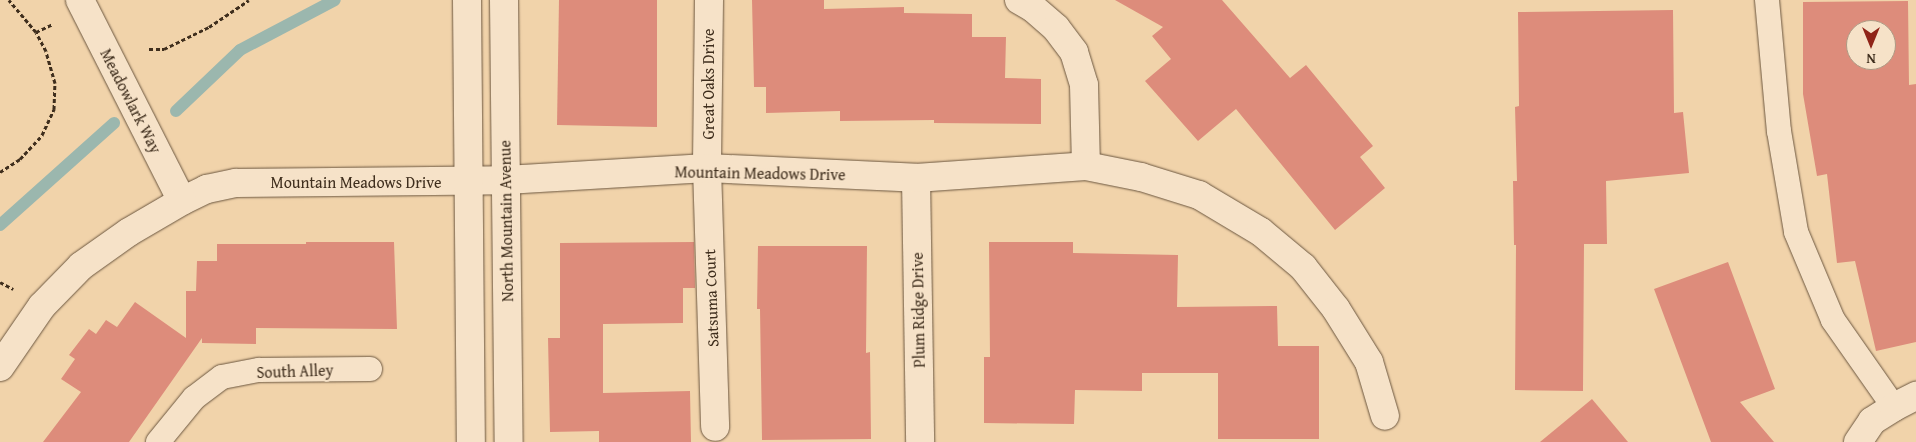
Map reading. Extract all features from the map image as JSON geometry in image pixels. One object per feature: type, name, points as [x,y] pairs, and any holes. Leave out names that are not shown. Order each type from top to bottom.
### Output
[{"type":"street","name":"Meadowlark Way","points":[[80,0],[182,202]]},
{"type":"street","points":[[467,0],[471,442]]},
{"type":"street","name":"North Mountain Avenue","points":[[504,0],[509,442]]},
{"type":"street","name":"Great Oaks Drive","points":[[707,168],[709,0]]},
{"type":"street","points":[[1019,0],[1033,8],[1056,28],[1074,52],[1084,84],[1086,166]]},
{"type":"street","name":"Mountain Meadows Drive","points":[[0,367],[42,306],[81,266],[129,232],[182,202],[207,189],[236,183],[506,180],[707,168],[916,178],[1086,166],[1142,177],[1199,196],[1261,232],[1303,267],[1336,309],[1369,362],[1385,416]]},
{"type":"street","name":"Satsuma Court","points":[[707,168],[715,427]]},
{"type":"street","name":"Plum Ridge Drive","points":[[916,178],[926,441]]},
{"type":"street","points":[[1858,442],[1872,421],[1905,401]]},
{"type":"lane","points":[[1767,0],[1779,131],[1796,232],[1833,320],[1905,401]]},
{"type":"lane","name":"South Alley","points":[[158,442],[194,398],[222,377],[259,370],[370,369]]},
{"type":"path","points":[[0,172],[20,159],[42,135],[54,109],[55,83],[46,51],[36,32],[9,0]]},
{"type":"path","points":[[149,49],[164,49],[202,31],[249,0]]},
{"type":"path","points":[[36,32],[56,22]]},
{"type":"path","points":[[0,282],[16,290]]},
{"type":"building","points":[[559,0],[657,0],[657,127],[557,125]]},
{"type":"building","points":[[752,0],[824,0],[824,9],[904,7],[904,13],[972,14],[972,37],[1006,37],[1005,78],[1041,79],[1041,124],[934,123],[934,120],[840,121],[840,111],[766,113],[766,87],[754,87]]},
{"type":"building","points":[[1115,0],[1222,0],[1290,78],[1306,65],[1373,146],[1360,157],[1385,188],[1335,230],[1236,109],[1198,141],[1145,81],[1171,59],[1152,36],[1163,27]]},
{"type":"building","points":[[1908,1],[1909,85],[1916,84],[1916,342],[1876,351],[1855,261],[1837,263],[1827,174],[1817,176],[1803,94],[1803,2]]},
{"type":"building","points":[[1673,10],[1674,113],[1683,112],[1689,173],[1606,181],[1607,244],[1584,244],[1583,391],[1515,390],[1516,245],[1514,245],[1513,181],[1517,181],[1515,107],[1519,106],[1518,12]]},
{"type":"building","points":[[306,242],[394,242],[397,329],[256,328],[256,344],[202,343],[202,338],[129,442],[43,442],[81,392],[61,379],[75,359],[69,355],[89,329],[96,334],[106,320],[117,327],[135,302],[186,338],[186,291],[196,291],[197,261],[217,261],[217,244],[306,244]]},
{"type":"building","points":[[694,242],[695,288],[683,288],[683,323],[603,324],[603,393],[690,391],[691,442],[599,442],[599,431],[550,432],[548,338],[560,338],[560,243]]},
{"type":"building","points":[[989,242],[1073,242],[1073,253],[1178,255],[1177,307],[1277,306],[1278,346],[1319,346],[1319,439],[1218,439],[1218,373],[1142,373],[1142,391],[1075,390],[1074,424],[984,423],[984,357],[990,357]]},
{"type":"building","points":[[758,246],[867,246],[866,353],[870,352],[871,439],[762,440],[760,309],[757,309]]},
{"type":"building","points":[[1728,262],[1775,389],[1740,402],[1774,442],[1711,442],[1654,289]]},
{"type":"building","points":[[1592,399],[1628,442],[1540,442]]},
{"type":"waterway","points":[[176,111],[240,50],[335,0]]},
{"type":"waterway","points":[[0,225],[114,123]]}]
